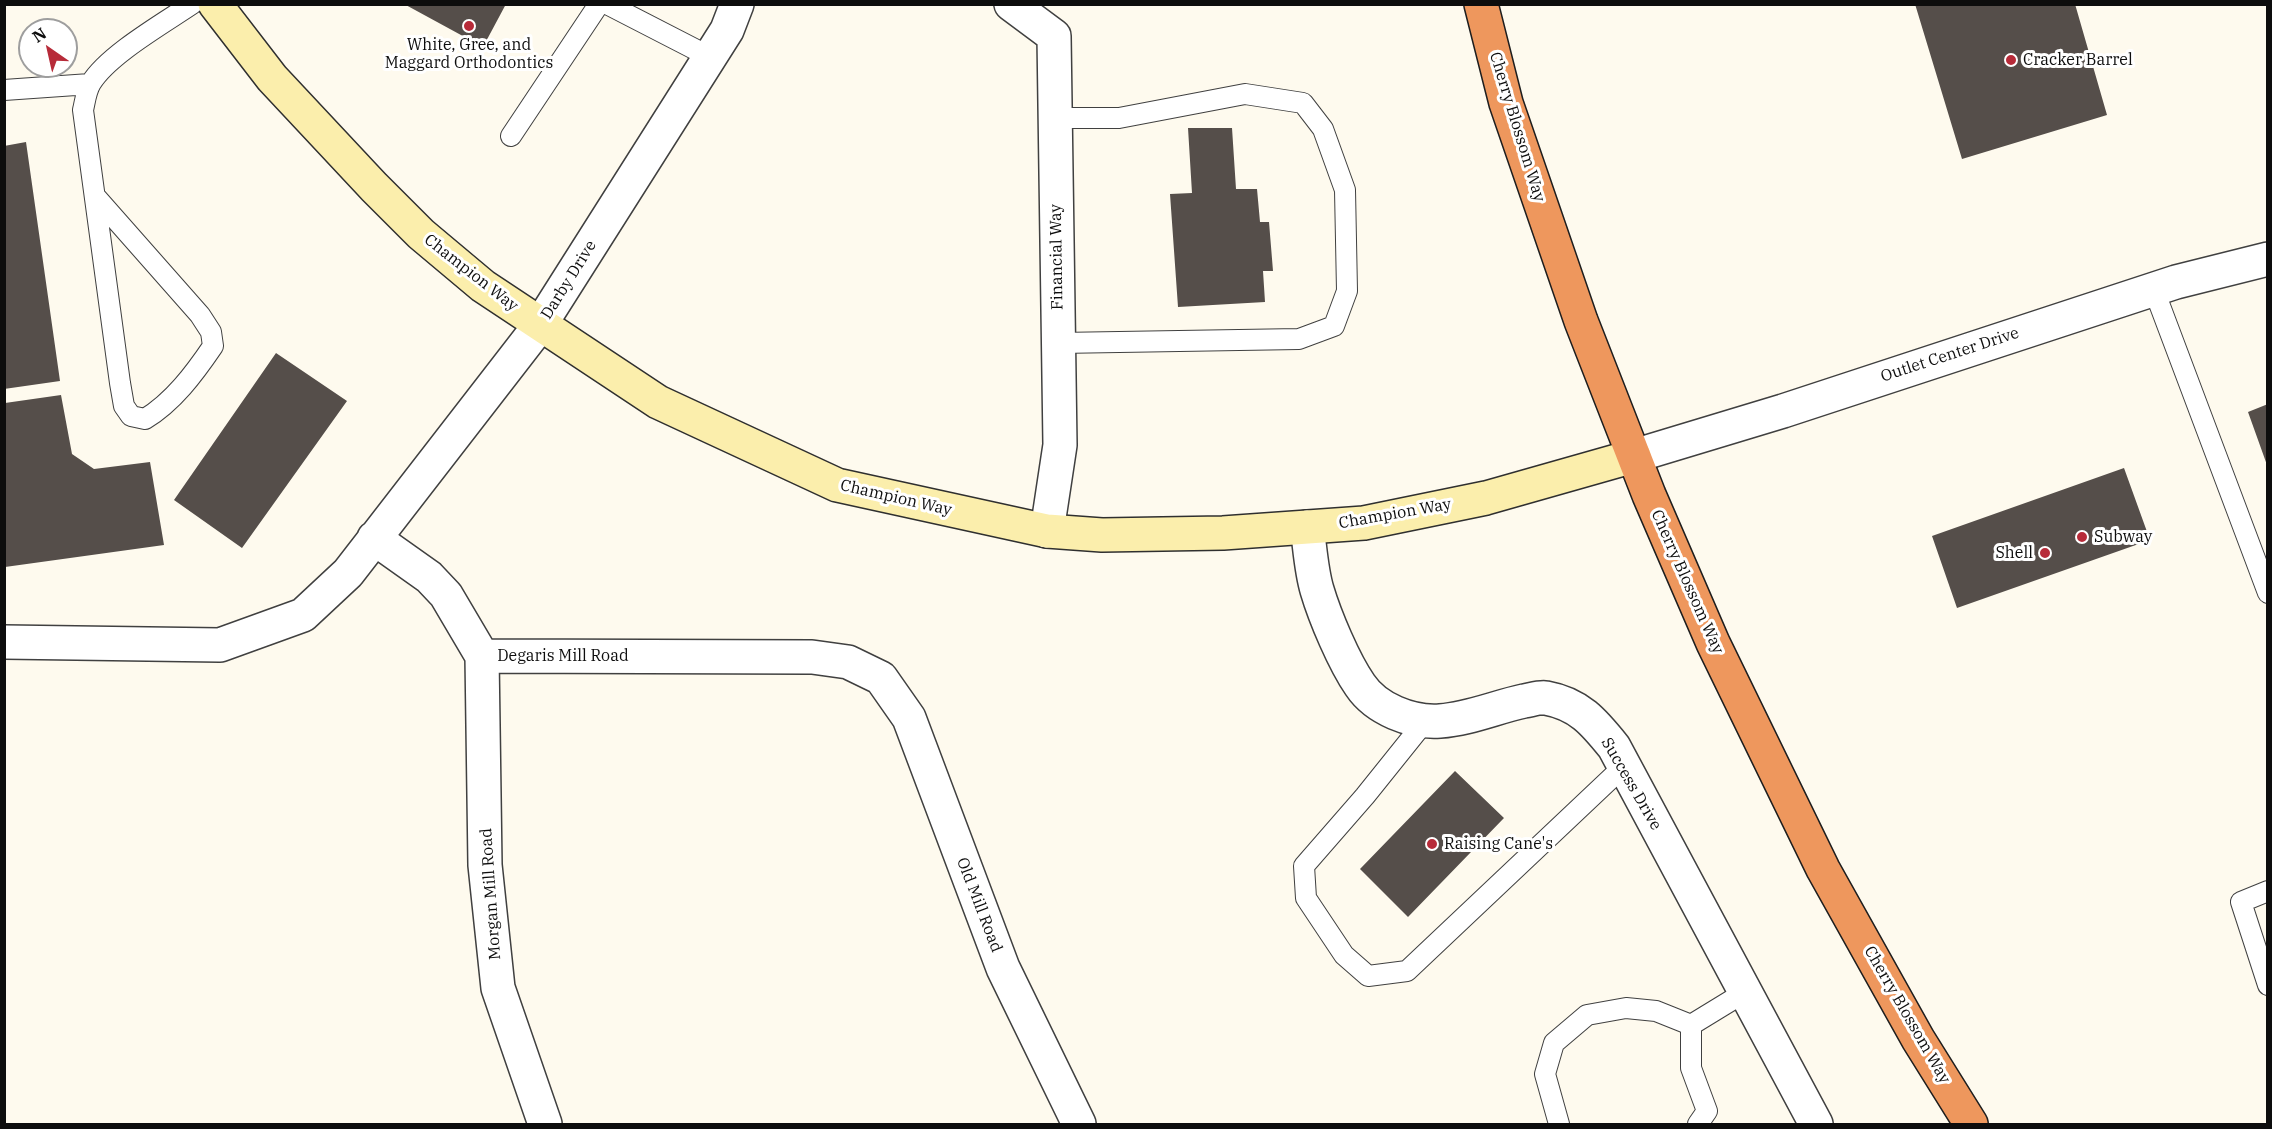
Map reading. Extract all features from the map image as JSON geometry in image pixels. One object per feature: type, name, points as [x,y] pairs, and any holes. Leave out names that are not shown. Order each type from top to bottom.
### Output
[{"type":"highway","name":"Cherry Blossom Way","points":[[1481,4],[1506,103],[1598,367],[1713,643],[1822,869],[1918,1039],[1971,1125]]},
{"type":"main road","name":"Champion Way","points":[[215,4],[272,78],[374,187],[421,234],[483,286],[658,402],[837,485],[1047,531],[1113,535],[1223,533],[1364,523],[1475,500],[1634,456]]},
{"type":"street","name":"Darby Drive","points":[[374,538],[540,325],[727,30],[736,4]]},
{"type":"street","name":"Financial Way","points":[[1011,4],[1054,36],[1060,445],[1047,531]]},
{"type":"street","name":"Outlet Center Drive","points":[[1634,456],[1783,411],[2154,290],[2268,259]]},
{"type":"street","name":"Success Drive","points":[[1307,527],[1316,588],[1334,635],[1360,686],[1384,708],[1410,718],[1438,721],[1472,716],[1513,703],[1544,697],[1572,705],[1593,721],[1614,747],[1816,1125]]},
{"type":"street","points":[[4,642],[220,645],[303,615],[348,573],[374,538]]},
{"type":"street","name":"Degaris Mill Road","points":[[374,538],[429,577],[446,595],[482,656],[812,657],[848,662],[881,678],[885,683]]},
{"type":"street","name":"Morgan Mill Road","points":[[482,656],[486,865],[498,988],[545,1125]]},
{"type":"street","name":"Old Mill Road","points":[[885,683],[909,718],[1003,968],[1079,1125]]},
{"type":"lane","points":[[95,196],[200,315],[211,332],[213,346],[202,362],[163,408],[145,419],[131,416],[124,406],[83,110],[90,84],[104,68],[125,50],[192,4]]},
{"type":"lane","points":[[511,136],[598,4]]},
{"type":"lane","points":[[607,4],[710,57]]},
{"type":"lane","points":[[4,90],[90,84]]},
{"type":"lane","points":[[1055,118],[1119,117],[1245,94],[1303,103],[1323,129],[1345,190],[1347,291],[1334,327],[1299,339],[1059,343]]},
{"type":"lane","points":[[2154,290],[2268,592]]},
{"type":"lane","points":[[1426,720],[1365,796],[1304,866],[1306,898],[1344,955],[1368,976],[1407,971],[1624,766]]},
{"type":"lane","points":[[2268,891],[2241,902],[2268,985]]},
{"type":"lane","points":[[1691,1025],[1745,992]]},
{"type":"lane","points":[[1559,1125],[1545,1074],[1554,1043],[1587,1015],[1626,1008],[1656,1011],[1691,1025]]},
{"type":"lane","points":[[1691,1025],[1691,1068],[1707,1111],[1698,1125]]},
{"type":"building","name":"White, Gree, and Maggard Orthodontics","points":[[404,4],[506,4],[483,47]]},
{"type":"building","name":"Cracker Barrel","points":[[1915,4],[2075,4],[2107,115],[1962,159]]},
{"type":"building","points":[[1188,128],[1232,128],[1236,189],[1257,189],[1260,222],[1269,222],[1273,271],[1263,271],[1265,302],[1178,307],[1170,194],[1192,193]]},
{"type":"building","points":[[26,142],[60,381],[4,389],[4,146]]},
{"type":"building","points":[[276,353],[347,401],[242,548],[174,500]]},
{"type":"building","points":[[61,395],[72,454],[94,469],[150,462],[164,545],[5,567],[5,403]]},
{"type":"building","points":[[2268,404],[2268,465],[2267,465],[2248,412]]},
{"type":"building","points":[[2124,468],[2150,540],[1957,608],[1932,536]]},
{"type":"building","name":"Raising Cane's","points":[[1455,771],[1504,818],[1408,917],[1360,869]]},
{"type":"place","name":"White, Gree, and Maggard Orthodontics","points":[[469,26]]},
{"type":"place","name":"Cracker Barrel","points":[[2011,60]]},
{"type":"place","name":"Subway","points":[[2082,537]]},
{"type":"place","name":"Shell","points":[[2045,553]]},
{"type":"place","name":"Raising Cane's","points":[[1432,844]]}]
